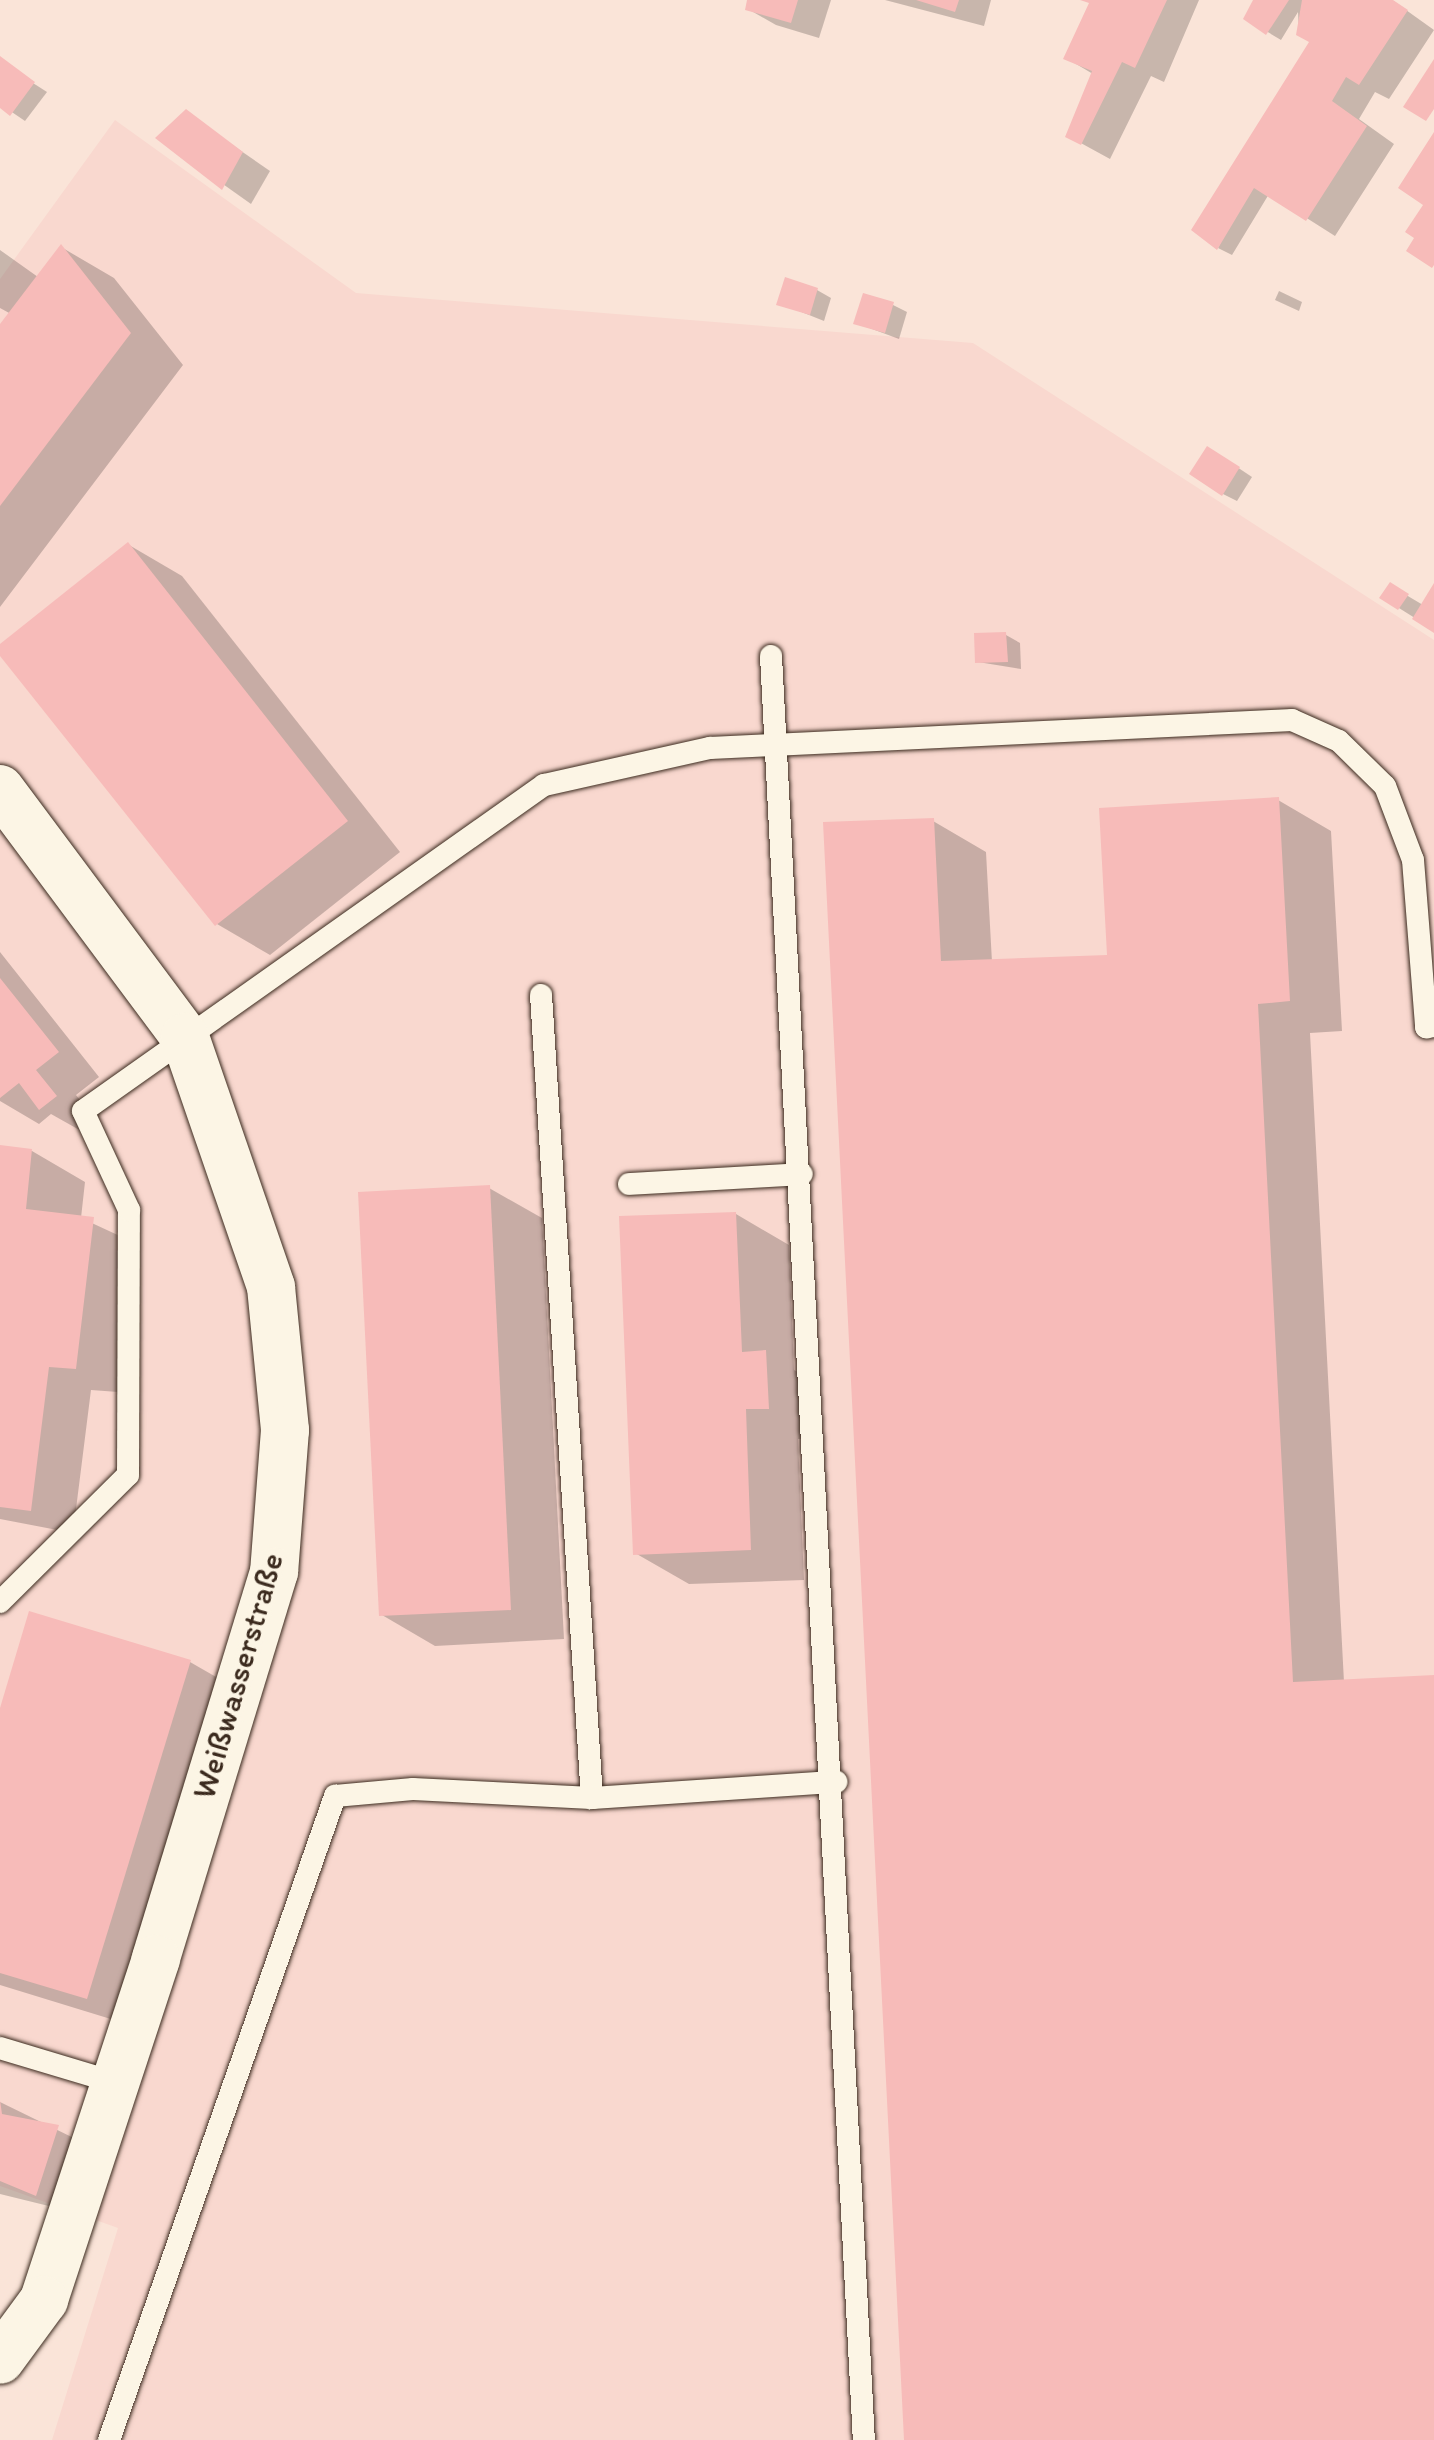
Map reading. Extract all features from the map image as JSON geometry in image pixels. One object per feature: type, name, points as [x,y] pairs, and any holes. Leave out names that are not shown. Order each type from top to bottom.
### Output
[{"type":"street","name":"Weißwasserstraße","points":[[0,789],[185,1037],[271,1287],[285,1430],[274,1572],[118,2083],[44,2300],[0,2360]]},
{"type":"lane","points":[[771,656],[836,1782],[864,2440]]},
{"type":"lane","points":[[0,1602],[128,1476],[129,1210],[83,1111],[544,785],[636,758],[775,744],[1292,720],[1339,740],[1385,786],[1413,860],[1426,1027],[1434,1026]]},
{"type":"lane","points":[[542,996],[592,1798]]},
{"type":"lane","points":[[629,1184],[802,1174]]},
{"type":"lane","points":[[110,2440],[335,1796],[413,1790],[592,1798],[836,1782]]},
{"type":"lane","points":[[0,2048],[118,2083]]},
{"type":"shaded area","points":[[115,120],[356,293],[973,343],[1434,640],[1434,2440],[52,2440],[118,2228],[0,2186],[0,279]]},
{"type":"building","points":[[747,0],[798,0],[791,23],[745,10]]},
{"type":"building","points":[[916,0],[959,0],[955,12]]},
{"type":"building","points":[[1080,0],[1167,0],[1135,68],[1122,62],[1081,145],[1065,137],[1092,71],[1063,59],[1089,3]]},
{"type":"building","points":[[1253,0],[1289,0],[1266,35],[1243,19]]},
{"type":"building","points":[[1302,0],[1393,0],[1408,10],[1359,85],[1346,77],[1332,101],[1367,126],[1306,221],[1254,188],[1217,250],[1191,230],[1309,42],[1296,35]]},
{"type":"building","points":[[0,56],[35,82],[10,116],[0,108]]},
{"type":"building","points":[[1434,59],[1434,109],[1426,121],[1403,107]]},
{"type":"building","points":[[186,109],[243,152],[222,190],[155,138]]},
{"type":"building","points":[[1434,132],[1432,268],[1406,251],[1414,238],[1405,232],[1423,205],[1398,188]]},
{"type":"building","points":[[61,244],[131,333],[0,506],[0,324]]},
{"type":"building","points":[[785,277],[818,288],[810,315],[776,305]]},
{"type":"building","points":[[863,293],[894,302],[885,333],[853,324]]},
{"type":"building","points":[[1207,446],[1240,467],[1222,496],[1189,474]]},
{"type":"building","points":[[128,542],[348,821],[215,926],[0,656],[0,644]]},
{"type":"building","points":[[1390,582],[1409,594],[1398,610],[1379,598]]},
{"type":"building","points":[[1434,583],[1434,633],[1412,619]]},
{"type":"building","points":[[1006,632],[1008,662],[975,663],[974,633]]},
{"type":"building","points":[[1279,797],[1290,1001],[1258,1004],[1293,1682],[1434,1675],[1434,2440],[904,2440],[823,822],[934,818],[941,961],[1107,955],[1099,808]]},
{"type":"building","points":[[0,978],[59,1052],[36,1070],[57,1096],[39,1110],[19,1083],[0,1098]]},
{"type":"building","points":[[0,1145],[32,1149],[26,1209],[94,1217],[76,1369],[49,1367],[31,1511],[0,1507]]},
{"type":"building","points":[[490,1185],[511,1610],[379,1616],[358,1192]]},
{"type":"building","points":[[736,1212],[742,1352],[766,1350],[769,1409],[746,1409],[751,1550],[633,1555],[619,1216]]},
{"type":"building","points":[[29,1611],[191,1660],[87,1999],[0,1973],[0,1708]]},
{"type":"building","points":[[0,2100],[2,2114],[59,2125],[36,2196],[0,2181]]}]
